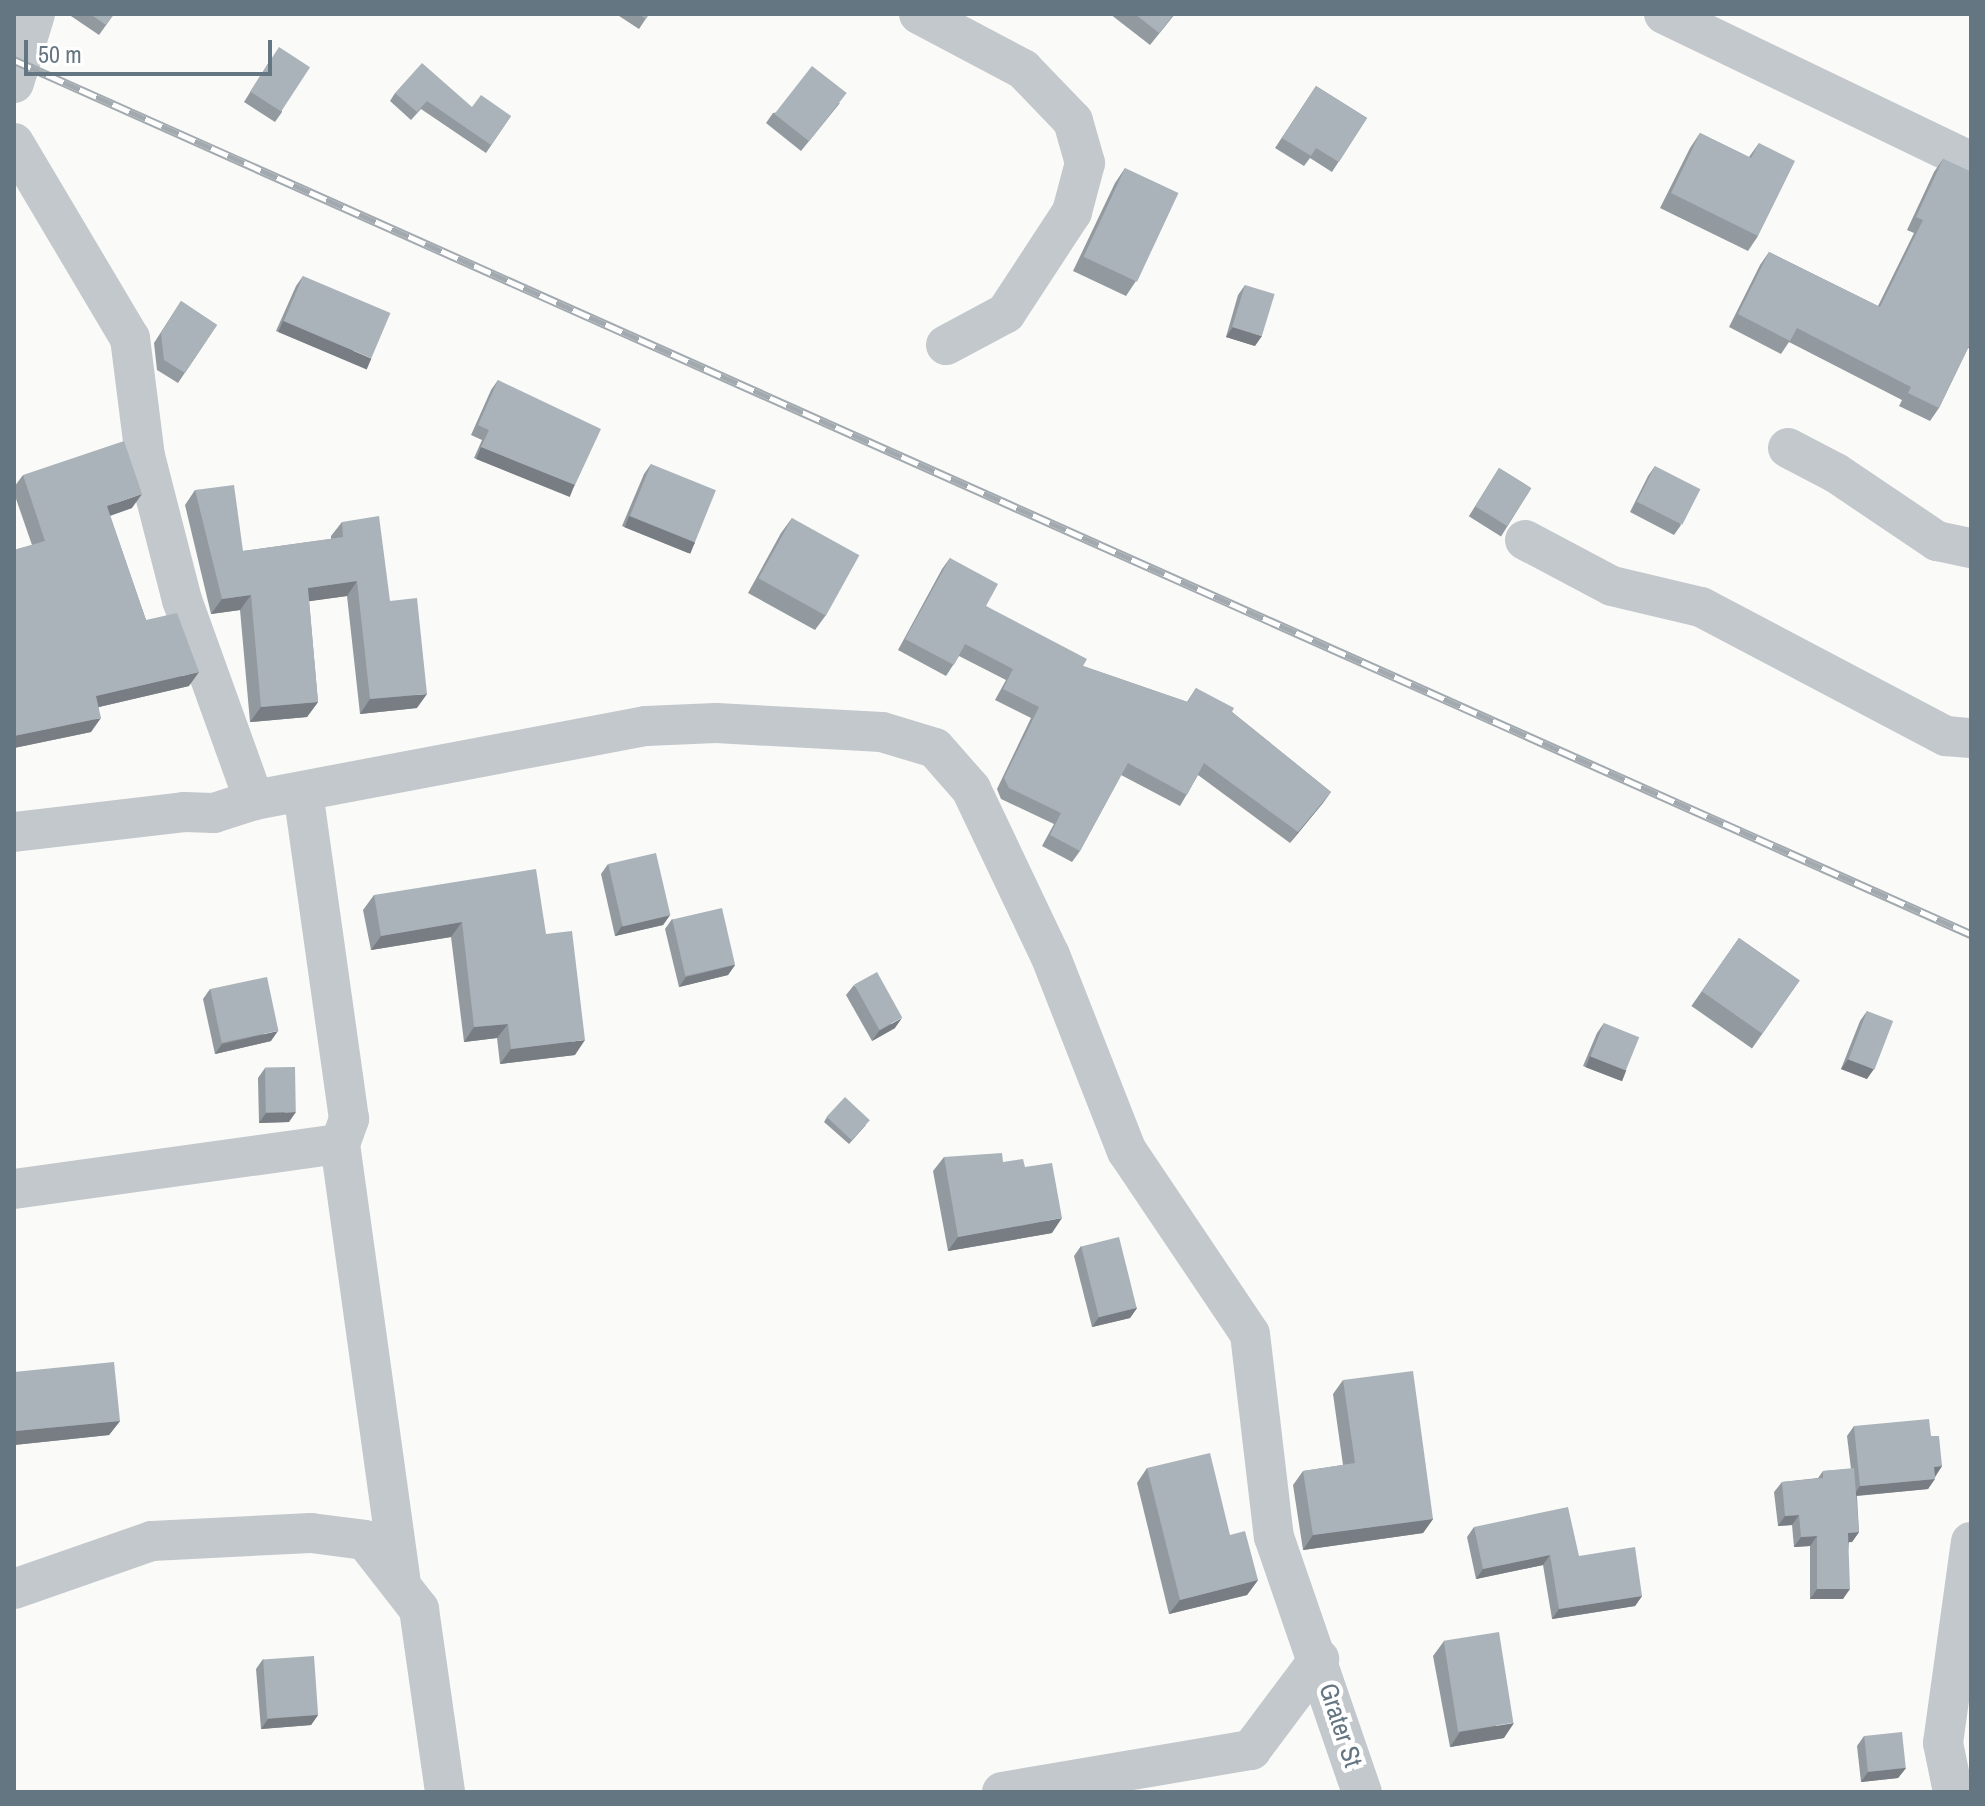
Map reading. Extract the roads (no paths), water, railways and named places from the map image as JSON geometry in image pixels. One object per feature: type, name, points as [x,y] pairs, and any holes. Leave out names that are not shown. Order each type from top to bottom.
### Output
[{"type":"street","points":[[14,83],[35,14]]},
{"type":"street","points":[[919,14],[1023,69],[1073,121],[1085,163],[1072,212],[1006,313],[946,345]]},
{"type":"street","points":[[1664,14],[1971,162]]},
{"type":"street","points":[[14,91],[16,145],[130,338],[145,456],[182,600],[254,800]]},
{"type":"street","points":[[1788,448],[1836,473],[1937,541],[1971,548]]},
{"type":"street","points":[[1525,540],[1612,586],[1701,607],[1946,736],[1971,738]]},
{"type":"street","name":"Grater St","points":[[14,832],[184,812],[214,813],[254,800],[646,726],[716,723],[882,732],[935,748],[971,789],[1004,858],[1050,955],[1127,1151],[1250,1334],[1274,1537],[1319,1659],[1362,1792]]},
{"type":"street","points":[[303,793],[349,1119],[340,1144],[400,1579]]},
{"type":"street","points":[[14,1189],[340,1144]]},
{"type":"street","points":[[14,1589],[152,1541],[311,1533],[365,1540],[400,1579],[419,1609],[445,1792]]},
{"type":"street","points":[[1953,1792],[1943,1743],[1971,1542]]},
{"type":"street","points":[[1002,1792],[1251,1750],[1319,1659]]},
{"type":"railway","points":[[14,60],[1971,934]]}]
